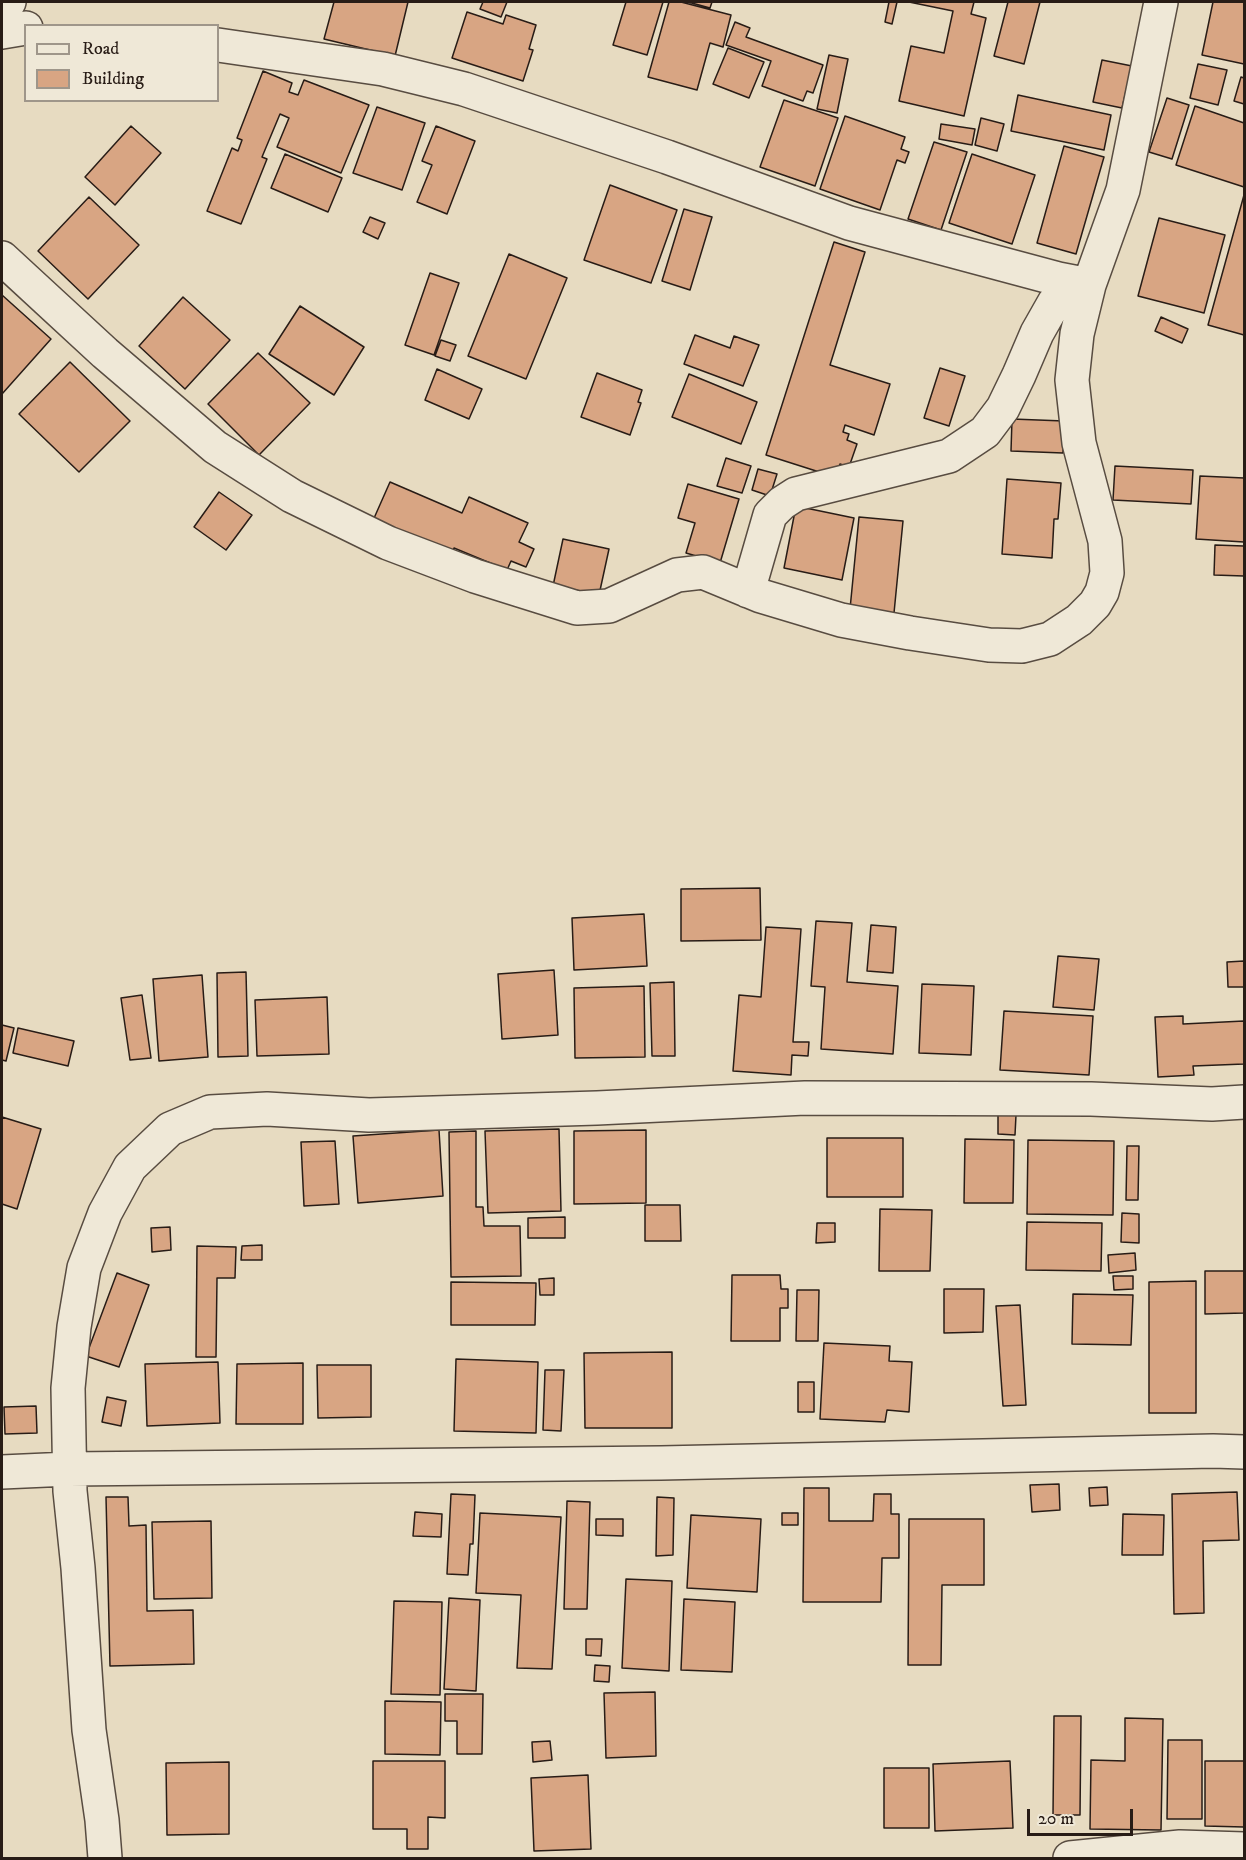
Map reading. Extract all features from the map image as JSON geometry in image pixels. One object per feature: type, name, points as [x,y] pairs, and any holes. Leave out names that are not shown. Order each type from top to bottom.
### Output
[{"type":"street","points":[[2,13],[9,2]]},
{"type":"street","points":[[2,258],[105,353],[215,447],[292,496],[388,543],[476,576],[577,608],[609,606],[677,575],[703,572],[748,591],[841,620],[989,645],[1022,646],[1050,639],[1079,620],[1095,604],[1102,592],[1107,573],[1105,541],[1079,443],[1072,380],[1080,283],[1123,190],[1161,2]]},
{"type":"street","points":[[2,32],[24,28]]},
{"type":"street","points":[[219,45],[383,69],[464,89],[668,157],[849,223],[1080,283]]},
{"type":"street","points":[[748,591],[770,515],[782,503],[796,494],[949,456],[985,432],[1007,400],[1037,333],[1054,303],[1080,283]]},
{"type":"street","points":[[105,1858],[89,1730],[69,1469],[68,1388],[74,1327],[84,1268],[105,1213],[130,1167],[170,1129],[210,1112],[267,1109],[369,1115],[597,1108],[805,1098],[1091,1099],[1212,1104],[1245,1102]]},
{"type":"street","points":[[2,1472],[69,1469],[661,1463],[1245,1452]]},
{"type":"street","points":[[1070,1858],[1180,1847],[1245,1849]]},
{"type":"building","points":[[334,2],[408,2],[395,56],[324,39]]},
{"type":"building","points":[[483,2],[507,2],[501,17],[480,9]]},
{"type":"building","points":[[626,2],[663,2],[647,55],[613,45]]},
{"type":"building","points":[[669,2],[681,2],[731,15],[723,47],[710,43],[697,90],[648,77]]},
{"type":"building","points":[[688,2],[712,2],[710,8]]},
{"type":"building","points":[[889,2],[897,2],[892,24],[885,22]]},
{"type":"building","points":[[909,2],[974,2],[971,14],[986,18],[964,116],[899,101],[911,46],[944,53],[953,11]]},
{"type":"building","points":[[1008,2],[1040,2],[1024,64],[994,56]]},
{"type":"building","points":[[1213,2],[1244,2],[1244,64],[1202,55]]},
{"type":"building","points":[[467,12],[503,24],[506,15],[536,25],[529,49],[533,50],[523,81],[452,58]]},
{"type":"building","points":[[735,22],[750,28],[746,37],[823,65],[813,93],[807,91],[803,101],[762,86],[771,61],[726,45]]},
{"type":"building","points":[[728,48],[764,62],[749,98],[713,84]]},
{"type":"building","points":[[829,55],[848,59],[837,113],[817,109]]},
{"type":"building","points":[[1102,60],[1132,66],[1122,108],[1093,102]]},
{"type":"building","points":[[1198,64],[1227,70],[1218,105],[1190,98]]},
{"type":"building","points":[[263,71],[292,83],[289,92],[298,95],[304,80],[369,105],[341,173],[277,147],[289,118],[280,114],[262,157],[267,159],[241,224],[207,211],[232,148],[238,151],[242,140],[237,138]]},
{"type":"building","points":[[1241,77],[1244,78],[1244,104],[1234,101]]},
{"type":"building","points":[[1018,95],[1111,115],[1104,150],[1011,131]]},
{"type":"building","points":[[1167,98],[1189,105],[1172,159],[1149,152]]},
{"type":"building","points":[[784,100],[838,118],[815,186],[760,167]]},
{"type":"building","points":[[1195,106],[1244,123],[1244,187],[1176,165]]},
{"type":"building","points":[[377,107],[425,123],[402,190],[353,173]]},
{"type":"building","points":[[845,116],[905,137],[901,149],[909,152],[905,163],[897,160],[880,210],[820,189]]},
{"type":"building","points":[[981,118],[1004,124],[997,151],[975,145]]},
{"type":"building","points":[[941,124],[975,129],[972,145],[939,139]]},
{"type":"building","points":[[131,126],[161,153],[115,205],[85,177]]},
{"type":"building","points":[[436,126],[475,141],[447,214],[417,202],[432,165],[422,161]]},
{"type":"building","points":[[934,142],[967,152],[941,230],[908,219]]},
{"type":"building","points":[[1064,146],[1104,157],[1076,254],[1037,243]]},
{"type":"building","points":[[285,154],[342,178],[328,212],[271,188]]},
{"type":"building","points":[[972,154],[1035,175],[1012,244],[949,223]]},
{"type":"building","points":[[610,185],[677,210],[651,283],[584,260]]},
{"type":"building","points":[[1244,195],[1244,335],[1208,325]]},
{"type":"building","points":[[89,197],[139,245],[88,299],[38,251]]},
{"type":"building","points":[[684,209],[712,217],[690,290],[662,281]]},
{"type":"building","points":[[370,217],[385,223],[378,239],[363,232]]},
{"type":"building","points":[[1159,218],[1225,235],[1204,313],[1138,296]]},
{"type":"building","points":[[834,242],[865,252],[830,365],[890,384],[874,435],[845,425],[843,432],[849,434],[847,440],[857,444],[849,467],[840,464],[835,477],[766,455]]},
{"type":"building","points":[[509,254],[567,278],[526,379],[468,356]]},
{"type":"building","points":[[430,273],[459,283],[434,355],[405,345]]},
{"type":"building","points":[[2,295],[51,339],[2,394]]},
{"type":"building","points":[[183,297],[230,340],[185,389],[139,346]]},
{"type":"building","points":[[300,306],[364,347],[334,395],[269,354]]},
{"type":"building","points":[[1161,317],[1188,329],[1182,343],[1155,331]]},
{"type":"building","points":[[695,335],[730,348],[734,336],[759,345],[743,386],[684,364]]},
{"type":"building","points":[[441,340],[456,345],[450,361],[435,356]]},
{"type":"building","points":[[258,353],[310,403],[259,455],[208,404]]},
{"type":"building","points":[[70,362],[130,421],[79,472],[19,414]]},
{"type":"building","points":[[940,368],[965,376],[949,426],[924,418]]},
{"type":"building","points":[[437,369],[482,389],[469,419],[425,400]]},
{"type":"building","points":[[597,373],[642,390],[638,402],[641,403],[630,435],[581,417]]},
{"type":"building","points":[[689,374],[757,402],[741,444],[672,417]]},
{"type":"building","points":[[1012,419],[1064,421],[1063,453],[1011,451]]},
{"type":"building","points":[[726,458],[751,466],[742,493],[717,486]]},
{"type":"building","points":[[1115,466],[1193,470],[1191,504],[1113,500]]},
{"type":"building","points":[[758,469],[777,474],[770,496],[752,490]]},
{"type":"building","points":[[1200,476],[1244,478],[1244,542],[1196,539]]},
{"type":"building","points":[[1007,479],[1061,483],[1058,519],[1054,519],[1052,558],[1002,554]]},
{"type":"building","points":[[390,482],[462,513],[469,497],[528,523],[519,542],[534,549],[526,567],[511,561],[507,570],[454,548],[449,560],[371,525]]},
{"type":"building","points":[[688,484],[739,499],[720,563],[686,553],[695,523],[678,518]]},
{"type":"building","points":[[219,492],[252,515],[226,550],[194,527]]},
{"type":"building","points":[[796,506],[854,518],[842,580],[784,568]]},
{"type":"building","points":[[859,517],[903,521],[894,613],[850,609]]},
{"type":"building","points":[[563,539],[609,549],[599,595],[553,586]]},
{"type":"building","points":[[1215,545],[1244,546],[1244,576],[1214,575]]},
{"type":"building","points":[[760,888],[761,940],[681,941],[681,889]]},
{"type":"building","points":[[644,914],[647,966],[574,970],[572,918]]},
{"type":"building","points":[[816,921],[852,923],[847,982],[898,986],[893,1054],[821,1049],[825,987],[811,986]]},
{"type":"building","points":[[871,925],[896,927],[893,973],[867,971]]},
{"type":"building","points":[[766,927],[801,929],[793,1042],[809,1042],[808,1056],[792,1055],[791,1075],[733,1071],[739,995],[761,997]]},
{"type":"building","points":[[1058,956],[1099,959],[1094,1010],[1053,1007]]},
{"type":"building","points":[[1244,961],[1244,987],[1228,987],[1227,962]]},
{"type":"building","points":[[554,970],[558,1035],[502,1039],[498,974]]},
{"type":"building","points":[[246,972],[248,1056],[218,1057],[217,973]]},
{"type":"building","points":[[202,975],[208,1057],[159,1061],[153,979]]},
{"type":"building","points":[[674,982],[675,1056],[652,1056],[650,983]]},
{"type":"building","points":[[922,984],[974,986],[971,1055],[919,1053]]},
{"type":"building","points":[[644,986],[645,1057],[575,1058],[574,988]]},
{"type":"building","points":[[142,995],[151,1058],[130,1060],[121,998]]},
{"type":"building","points":[[327,997],[329,1054],[257,1056],[255,1000]]},
{"type":"building","points":[[1004,1011],[1093,1016],[1089,1075],[1000,1070]]},
{"type":"building","points":[[1183,1016],[1183,1024],[1244,1021],[1244,1064],[1193,1066],[1194,1075],[1158,1077],[1155,1017]]},
{"type":"building","points":[[2,1025],[14,1028],[6,1061],[2,1060]]},
{"type":"building","points":[[18,1028],[74,1041],[68,1066],[13,1053]]},
{"type":"building","points":[[998,1115],[1016,1115],[1015,1135],[998,1134]]},
{"type":"building","points":[[2,1117],[41,1129],[17,1209],[2,1204]]},
{"type":"building","points":[[559,1129],[561,1211],[488,1213],[485,1131]]},
{"type":"building","points":[[439,1130],[443,1196],[358,1203],[353,1136]]},
{"type":"building","points":[[646,1130],[646,1203],[574,1204],[574,1131]]},
{"type":"building","points":[[476,1131],[476,1207],[483,1207],[484,1226],[520,1226],[521,1276],[451,1277],[449,1132]]},
{"type":"building","points":[[827,1138],[903,1138],[903,1197],[827,1197]]},
{"type":"building","points":[[965,1139],[1014,1140],[1013,1203],[964,1203]]},
{"type":"building","points":[[1028,1140],[1114,1141],[1113,1215],[1027,1214]]},
{"type":"building","points":[[335,1141],[339,1204],[304,1206],[301,1142]]},
{"type":"building","points":[[1127,1146],[1139,1146],[1138,1200],[1126,1200]]},
{"type":"building","points":[[645,1205],[680,1205],[681,1241],[645,1241]]},
{"type":"building","points":[[880,1209],[932,1210],[930,1271],[879,1271]]},
{"type":"building","points":[[1122,1213],[1139,1214],[1139,1243],[1121,1242]]},
{"type":"building","points":[[565,1217],[565,1238],[528,1238],[528,1218]]},
{"type":"building","points":[[1027,1222],[1102,1223],[1101,1271],[1026,1270]]},
{"type":"building","points":[[817,1223],[835,1223],[835,1242],[816,1243]]},
{"type":"building","points":[[170,1227],[171,1250],[152,1252],[151,1228]]},
{"type":"building","points":[[262,1245],[262,1260],[241,1260],[242,1246]]},
{"type":"building","points":[[197,1246],[236,1247],[235,1278],[217,1278],[216,1357],[196,1357]]},
{"type":"building","points":[[1135,1253],[1136,1270],[1109,1273],[1108,1255]]},
{"type":"building","points":[[1205,1271],[1244,1271],[1244,1313],[1205,1314]]},
{"type":"building","points":[[117,1273],[149,1285],[119,1367],[86,1356]]},
{"type":"building","points":[[732,1275],[780,1275],[781,1289],[788,1289],[788,1308],[780,1308],[780,1341],[731,1341]]},
{"type":"building","points":[[1113,1276],[1133,1276],[1133,1289],[1114,1290]]},
{"type":"building","points":[[554,1278],[554,1295],[540,1295],[539,1279]]},
{"type":"building","points":[[1196,1281],[1196,1413],[1149,1413],[1149,1282]]},
{"type":"building","points":[[451,1282],[536,1283],[535,1325],[451,1325]]},
{"type":"building","points":[[944,1289],[984,1289],[983,1332],[944,1333]]},
{"type":"building","points":[[797,1290],[819,1290],[818,1341],[796,1341]]},
{"type":"building","points":[[1073,1294],[1133,1295],[1131,1345],[1072,1344]]},
{"type":"building","points":[[1020,1305],[1026,1405],[1003,1406],[996,1306]]},
{"type":"building","points":[[824,1343],[890,1346],[889,1361],[912,1362],[909,1412],[887,1410],[885,1422],[820,1419]]},
{"type":"building","points":[[672,1352],[672,1428],[585,1428],[584,1353]]},
{"type":"building","points":[[456,1359],[538,1362],[536,1433],[454,1431]]},
{"type":"building","points":[[218,1362],[220,1423],[147,1426],[145,1364]]},
{"type":"building","points":[[303,1363],[303,1424],[236,1424],[237,1364]]},
{"type":"building","points":[[317,1365],[371,1365],[371,1417],[318,1418]]},
{"type":"building","points":[[545,1370],[564,1370],[561,1431],[543,1430]]},
{"type":"building","points":[[798,1382],[814,1382],[814,1412],[798,1412]]},
{"type":"building","points":[[107,1397],[126,1401],[121,1426],[102,1422]]},
{"type":"building","points":[[36,1406],[37,1433],[5,1434],[4,1407]]},
{"type":"building","points":[[1059,1484],[1060,1510],[1032,1512],[1030,1485]]},
{"type":"building","points":[[1107,1487],[1108,1505],[1090,1506],[1089,1488]]},
{"type":"building","points":[[804,1488],[829,1488],[829,1521],[873,1521],[874,1494],[891,1494],[891,1514],[899,1514],[899,1558],[882,1558],[881,1602],[803,1602]]},
{"type":"building","points":[[1237,1492],[1239,1540],[1203,1541],[1204,1613],[1174,1614],[1172,1494]]},
{"type":"building","points":[[451,1494],[475,1495],[473,1544],[470,1544],[468,1575],[447,1574]]},
{"type":"building","points":[[106,1497],[128,1497],[129,1526],[146,1525],[147,1611],[193,1610],[194,1664],[110,1666]]},
{"type":"building","points":[[657,1497],[674,1498],[673,1555],[656,1556]]},
{"type":"building","points":[[567,1501],[590,1502],[587,1609],[564,1609]]},
{"type":"building","points":[[415,1512],[442,1514],[441,1537],[413,1536]]},
{"type":"building","points":[[480,1513],[561,1517],[552,1669],[517,1668],[521,1595],[476,1593]]},
{"type":"building","points":[[782,1513],[798,1513],[798,1525],[782,1525]]},
{"type":"building","points":[[1123,1514],[1164,1515],[1163,1555],[1122,1555]]},
{"type":"building","points":[[691,1515],[761,1519],[757,1592],[687,1588]]},
{"type":"building","points":[[596,1519],[623,1519],[623,1536],[596,1535]]},
{"type":"building","points":[[909,1519],[984,1519],[984,1585],[942,1585],[941,1665],[908,1665]]},
{"type":"building","points":[[211,1521],[212,1598],[154,1599],[152,1522]]},
{"type":"building","points":[[626,1579],[672,1581],[669,1671],[622,1668]]},
{"type":"building","points":[[449,1598],[480,1600],[476,1691],[444,1689]]},
{"type":"building","points":[[684,1599],[735,1602],[732,1672],[681,1670]]},
{"type":"building","points":[[394,1601],[442,1602],[440,1695],[391,1694]]},
{"type":"building","points":[[586,1639],[602,1639],[601,1656],[586,1655]]},
{"type":"building","points":[[595,1665],[610,1666],[609,1682],[594,1681]]},
{"type":"building","points":[[655,1692],[656,1756],[606,1758],[604,1693]]},
{"type":"building","points":[[445,1694],[483,1694],[482,1754],[457,1754],[457,1721],[445,1721]]},
{"type":"building","points":[[385,1701],[441,1702],[440,1755],[385,1754]]},
{"type":"building","points":[[1054,1716],[1081,1716],[1080,1815],[1053,1815]]},
{"type":"building","points":[[1125,1718],[1163,1719],[1161,1830],[1090,1829],[1091,1760],[1125,1761]]},
{"type":"building","points":[[1168,1740],[1202,1740],[1202,1819],[1167,1819]]},
{"type":"building","points":[[550,1741],[552,1760],[533,1762],[532,1742]]},
{"type":"building","points":[[373,1761],[445,1761],[445,1818],[428,1817],[428,1849],[407,1849],[407,1829],[373,1829]]},
{"type":"building","points":[[1010,1761],[1013,1828],[935,1831],[933,1764]]},
{"type":"building","points":[[1205,1761],[1244,1761],[1244,1827],[1205,1826]]},
{"type":"building","points":[[229,1762],[229,1834],[167,1835],[166,1763]]},
{"type":"building","points":[[884,1768],[929,1768],[929,1828],[884,1828]]},
{"type":"building","points":[[588,1775],[591,1849],[534,1851],[531,1778]]}]
